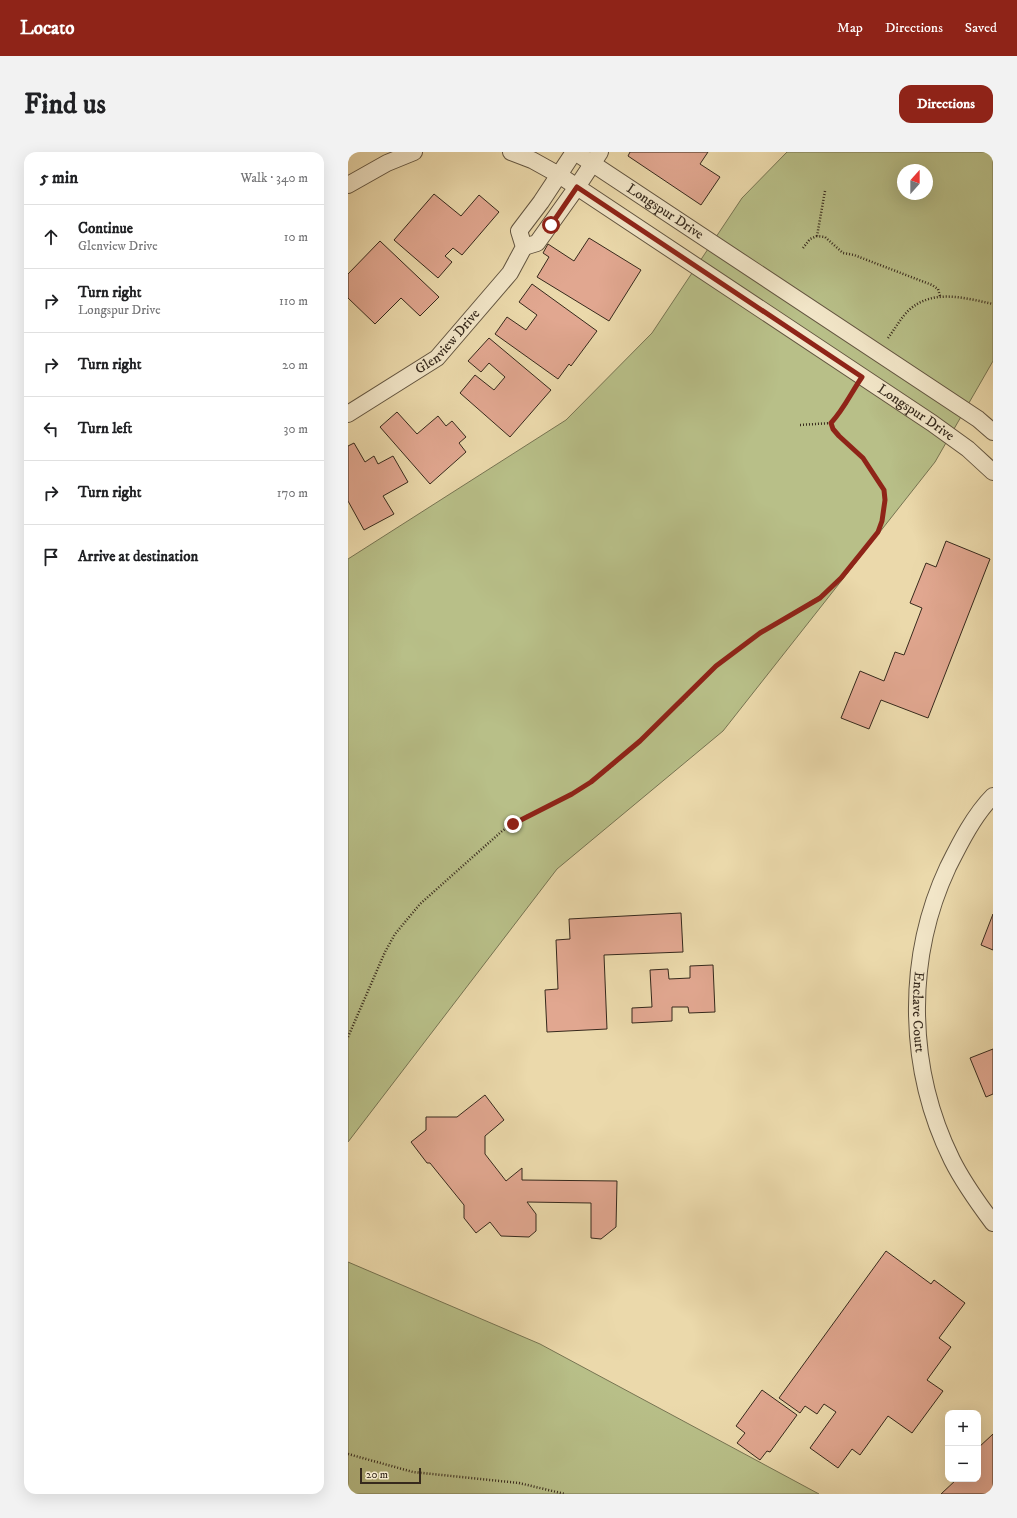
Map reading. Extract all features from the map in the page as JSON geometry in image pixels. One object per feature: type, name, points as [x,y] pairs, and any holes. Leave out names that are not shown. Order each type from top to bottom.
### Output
[{"type":"street","points":[[348,185],[387,163],[414,152]]},
{"type":"street","name":"Longspur Drive","points":[[512,152],[532,160],[560,175],[932,423],[968,449],[993,472]]},
{"type":"street","points":[[575,152],[520,231],[524,247],[537,243],[596,158]]},
{"type":"street","name":"Longspur Drive","points":[[575,152],[596,158],[878,353],[978,419],[993,432]]},
{"type":"street","name":"Glenview Drive","points":[[348,414],[437,358],[510,273],[524,247]]},
{"type":"street","name":"Enclave Court","points":[[992,796],[979,812],[958,847],[941,884],[928,922],[920,962],[917,1003],[918,1043],[924,1077],[936,1122],[952,1160],[972,1195],[993,1223]]},
{"type":"path","points":[[817,236],[825,191]]},
{"type":"path","points":[[803,248],[810,239],[817,236],[826,236],[843,253],[854,255],[932,285],[938,289],[940,296]]},
{"type":"path","points":[[878,353],[909,310],[932,297],[944,296],[966,298],[993,304]]},
{"type":"path","points":[[800,425],[831,423],[846,404],[849,396],[862,377]]},
{"type":"path","points":[[348,1036],[385,952],[395,934],[420,904],[502,831],[525,816],[572,794],[606,770],[640,741],[716,666],[760,633],[820,598],[841,578],[878,532],[882,521],[885,500],[884,490],[863,458],[839,436],[833,429],[831,423]]},
{"type":"path","points":[[348,1454],[413,1472],[519,1483],[565,1494]]},
{"type":"green space","points":[[787,152],[993,152],[993,361],[935,462],[723,731],[557,869],[348,1142],[348,559],[566,420],[652,333],[742,198]]},
{"type":"green space","points":[[348,1262],[540,1344],[819,1494],[348,1494]]},
{"type":"building","points":[[630,152],[708,152],[700,164],[720,177],[701,205],[628,156]]},
{"type":"building","points":[[434,194],[461,216],[479,195],[499,212],[462,255],[453,248],[445,256],[452,262],[438,278],[394,240]]},
{"type":"building","points":[[589,238],[641,270],[609,321],[537,277],[549,257],[543,253],[548,244],[574,261]]},
{"type":"building","points":[[380,241],[439,297],[420,316],[401,298],[375,324],[348,298],[348,274]]},
{"type":"building","points":[[532,284],[597,331],[571,366],[569,364],[558,379],[495,334],[507,317],[526,330],[537,315],[519,302]]},
{"type":"building","points":[[489,338],[551,390],[510,437],[460,393],[475,375],[494,390],[505,377],[489,363],[481,372],[468,361]]},
{"type":"building","points":[[397,412],[417,434],[438,416],[446,426],[452,421],[466,437],[459,443],[466,452],[430,484],[380,427]]},
{"type":"building","points":[[354,443],[365,462],[374,456],[378,464],[393,456],[408,482],[383,496],[394,514],[364,530],[348,501],[348,446]]},
{"type":"building","points":[[946,541],[990,559],[928,718],[881,700],[869,729],[841,718],[860,671],[884,681],[895,652],[904,655],[922,608],[910,603],[926,563],[936,567]]},
{"type":"building","points":[[681,913],[683,952],[604,955],[607,1029],[547,1032],[545,990],[558,989],[556,940],[570,939],[569,919]]},
{"type":"building","points":[[993,914],[993,950],[981,945]]},
{"type":"building","points":[[713,965],[715,1012],[689,1013],[688,1007],[672,1007],[672,1021],[632,1023],[632,1008],[652,1007],[650,970],[668,969],[669,979],[690,978],[690,966]]},
{"type":"building","points":[[993,1049],[993,1094],[986,1097],[970,1058]]},
{"type":"building","points":[[485,1095],[504,1120],[485,1136],[485,1154],[506,1181],[522,1168],[522,1180],[617,1181],[616,1227],[601,1239],[591,1238],[591,1203],[527,1202],[536,1214],[536,1231],[529,1237],[501,1236],[490,1222],[476,1233],[464,1218],[464,1205],[430,1163],[427,1163],[411,1142],[426,1130],[426,1117],[457,1117]]},
{"type":"building","points":[[886,1251],[931,1284],[934,1280],[965,1303],[939,1338],[951,1347],[927,1380],[943,1391],[912,1433],[888,1416],[860,1455],[852,1449],[838,1468],[810,1448],[836,1412],[824,1404],[817,1414],[805,1406],[800,1413],[779,1398]]},
{"type":"building","points":[[762,1390],[797,1415],[770,1452],[767,1451],[760,1460],[737,1443],[745,1433],[736,1426]]},
{"type":"building","points":[[993,1434],[993,1494],[941,1494],[954,1482],[981,1482],[981,1445]]},
{"type":"route","points":[[513,824],[525,816],[572,794],[591,782],[612,766],[640,741],[716,666],[760,633],[820,598],[841,578],[878,532],[882,521],[885,500],[884,490],[863,458],[839,436],[833,429],[831,423],[846,404],[849,396],[862,377],[577,187],[551,225]]}]
